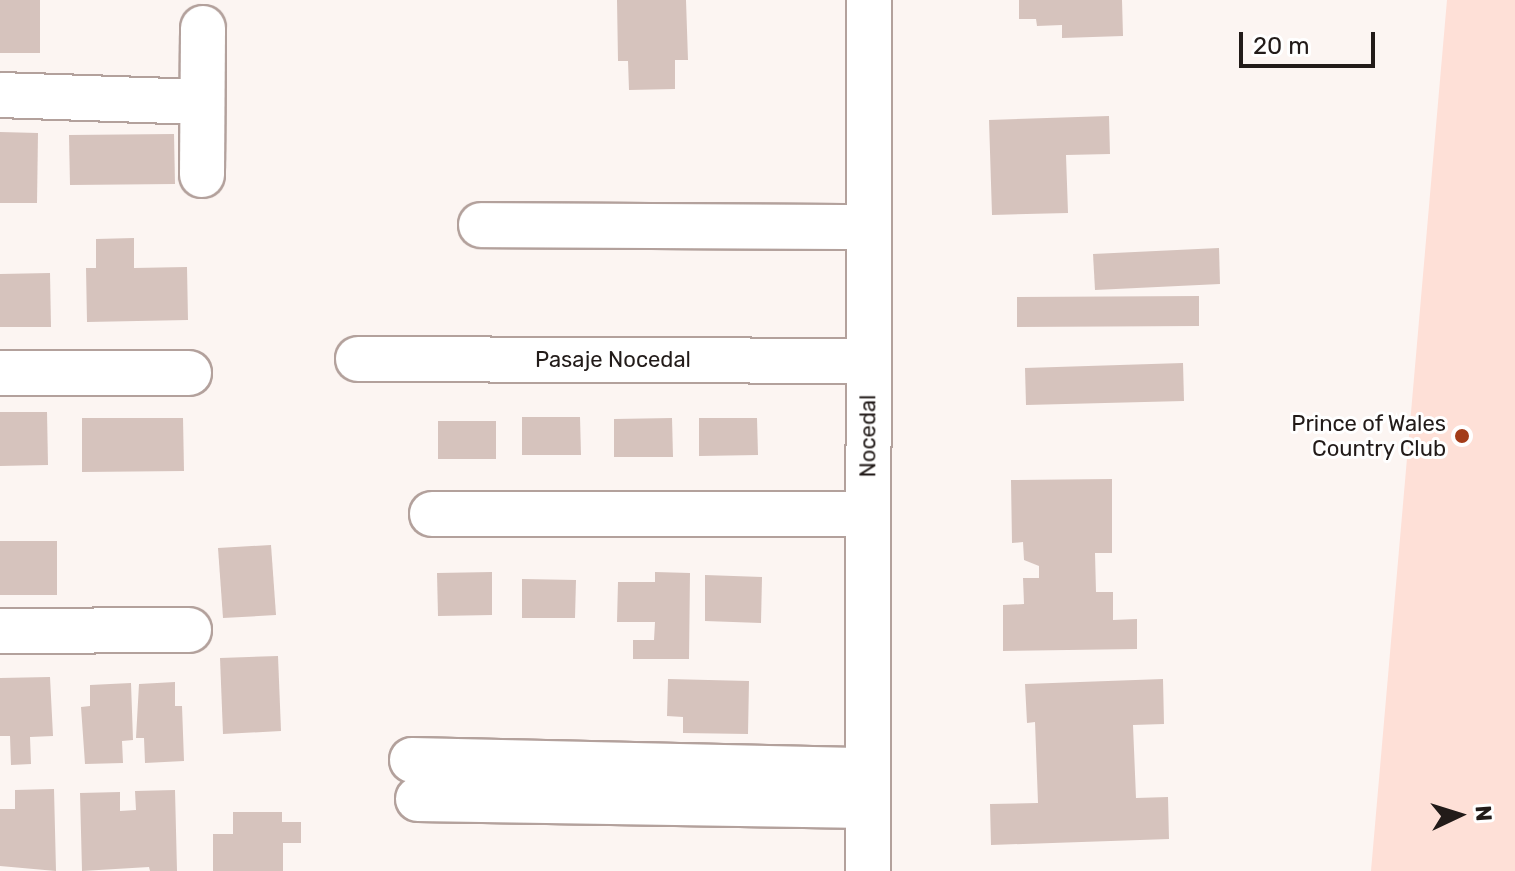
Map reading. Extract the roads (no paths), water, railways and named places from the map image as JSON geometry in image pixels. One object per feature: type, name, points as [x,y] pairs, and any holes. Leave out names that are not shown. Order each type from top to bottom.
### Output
[{"type":"street","name":"Nocedal","points":[[868,871],[869,0]]},
{"type":"street","points":[[202,175],[203,28]]},
{"type":"street","points":[[0,95],[202,102]]},
{"type":"street","points":[[481,225],[869,227]]},
{"type":"street","name":"Pasaje Nocedal","points":[[358,359],[868,361]]},
{"type":"street","points":[[0,373],[189,373]]},
{"type":"street","points":[[432,514],[868,514]]},
{"type":"street","points":[[0,631],[189,630]]},
{"type":"street","points":[[415,779],[868,788]]},
{"type":"place","name":"Prince of Wales Country Club","points":[[1462,436]]}]
